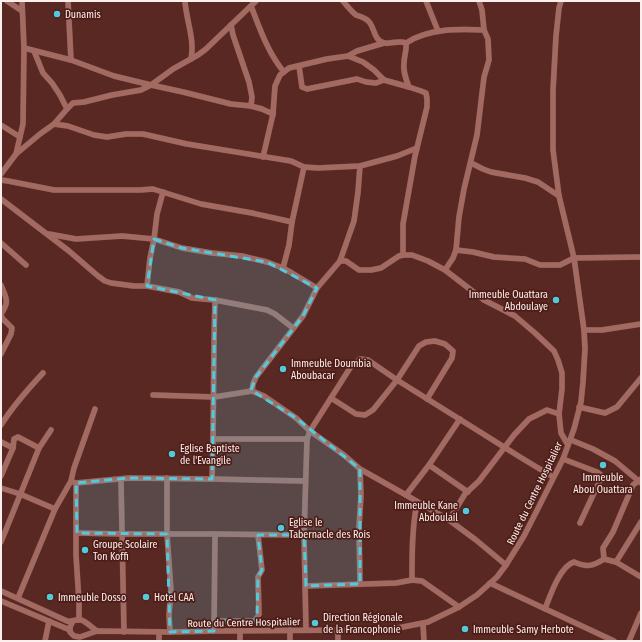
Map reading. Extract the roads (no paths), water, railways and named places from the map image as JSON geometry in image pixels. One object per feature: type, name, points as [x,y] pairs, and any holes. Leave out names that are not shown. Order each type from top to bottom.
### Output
[{"type":"street","points":[[7,1],[22,11]]},
{"type":"street","points":[[16,154],[23,124],[24,48],[22,1]]},
{"type":"street","points":[[68,1],[71,60]]},
{"type":"street","points":[[185,1],[192,43],[191,59]]},
{"type":"street","points":[[1,174],[16,154],[54,124],[73,103],[84,102],[112,94],[142,90],[151,86],[172,69],[206,49],[256,1]]},
{"type":"street","points":[[343,1],[358,16],[367,20],[376,36],[384,43]]},
{"type":"street","points":[[426,1],[438,31]]},
{"type":"street","points":[[445,270],[453,258],[456,250],[458,217],[477,135],[484,77],[489,60],[488,39],[484,30],[482,10],[479,1]]},
{"type":"street","name":"Route du Centre Hospitalier","points":[[86,635],[97,632],[380,630],[424,624],[459,607],[477,595],[506,565],[524,536],[563,459],[580,408],[583,382],[584,330],[574,258],[559,196],[553,150],[553,90],[556,36],[561,1]]},
{"type":"street","points":[[251,6],[271,53],[276,63],[284,72]]},
{"type":"street","points":[[231,25],[249,82],[252,97],[251,106]]},
{"type":"street","points":[[263,157],[273,114],[275,86],[280,75],[289,68],[327,59],[348,56],[357,51],[384,43],[406,43],[415,37],[438,31],[484,30]]},
{"type":"street","points":[[406,43],[404,69],[409,87]]},
{"type":"street","points":[[24,48],[71,60],[114,76],[151,86],[231,104],[262,108],[273,114]]},
{"type":"street","points":[[34,51],[43,73],[52,83],[67,109]]},
{"type":"street","points":[[348,56],[363,62],[384,80],[421,90],[426,93],[427,107],[417,148],[403,224],[403,255]]},
{"type":"street","points":[[299,66],[302,87],[306,89],[357,79],[376,83],[384,80]]},
{"type":"street","points":[[54,124],[68,126],[94,135],[106,137],[126,134],[143,134],[187,144],[290,161],[304,167],[318,168],[360,166],[402,154],[417,148]]},
{"type":"street","points":[[1,125],[20,137]]},
{"type":"street","points":[[470,163],[491,172],[525,178],[538,182],[559,196]]},
{"type":"street","points":[[252,391],[256,377],[303,316],[317,288],[340,261],[354,221],[360,166]]},
{"type":"street","points":[[283,268],[304,167]]},
{"type":"street","points":[[1,180],[54,190],[153,189],[201,204],[292,222]]},
{"type":"street","points":[[147,286],[157,214],[163,192]]},
{"type":"street","points":[[1,199],[105,281],[134,286],[147,286],[179,292],[192,298],[215,300],[268,310],[294,328]]},
{"type":"street","points":[[46,234],[76,240],[122,236],[154,238],[182,248],[242,256],[267,262],[283,268],[317,288]]},
{"type":"street","points":[[1,243],[26,265]]},
{"type":"street","points":[[456,250],[494,257],[525,259],[540,265],[560,265],[574,258],[641,257]]},
{"type":"street","points":[[340,261],[346,261],[359,270],[381,268],[403,255],[412,255],[428,261],[445,270],[484,300],[515,316],[554,351],[562,373],[562,390],[559,414],[561,433],[569,442],[593,450],[615,460],[640,481],[633,485],[613,532],[603,548],[604,559]]},
{"type":"street","points":[[1,285],[7,302],[1,314],[2,318],[12,328],[11,334],[1,354]]},
{"type":"street","points":[[212,479],[214,396],[213,338],[215,300]]},
{"type":"street","points":[[584,330],[602,330],[641,324]]},
{"type":"street","points":[[331,398],[356,414],[365,415],[372,410],[397,380],[419,346],[426,342],[435,341],[445,344],[453,351],[452,358],[427,399]]},
{"type":"street","points":[[306,630],[304,535],[307,439],[310,430],[350,368],[360,359],[368,360],[427,399],[554,477]]},
{"type":"street","points":[[1,425],[26,391],[43,373]]},
{"type":"street","points":[[580,408],[605,414],[617,407],[641,378]]},
{"type":"street","points":[[153,395],[214,396],[252,391],[264,396],[296,418],[360,469],[449,520],[506,565]]},
{"type":"street","points":[[79,620],[76,555],[77,533],[73,482],[74,468],[95,408]]},
{"type":"street","points":[[449,520],[465,494],[479,481],[514,435],[529,419],[547,410],[559,414]]},
{"type":"street","points":[[406,495],[429,465],[460,419]]},
{"type":"street","points":[[1,542],[39,448],[50,430]]},
{"type":"street","points":[[1,476],[13,448],[14,439],[18,437],[39,448]]},
{"type":"street","points":[[213,439],[307,439]]},
{"type":"street","points":[[1,442],[13,448]]},
{"type":"street","points":[[563,459],[597,472],[601,478],[580,523]]},
{"type":"street","points":[[429,465],[468,492]]},
{"type":"street","points":[[360,469],[360,584]]},
{"type":"street","points":[[73,482],[121,480],[129,478],[306,481]]},
{"type":"street","points":[[167,478],[167,534],[171,591],[170,632]]},
{"type":"street","points":[[121,480],[124,632]]},
{"type":"street","points":[[18,598],[55,509],[73,482]]},
{"type":"street","points":[[1,488],[20,494],[55,509]]},
{"type":"street","points":[[412,580],[412,548],[414,517],[417,502]]},
{"type":"street","points":[[616,562],[641,522]]},
{"type":"street","points":[[77,533],[304,535]]},
{"type":"street","points":[[214,631],[215,534]]},
{"type":"street","points":[[214,621],[254,620],[257,618],[259,614],[258,577],[262,570],[258,535]]},
{"type":"street","points":[[545,609],[554,585],[569,563],[574,562],[583,566],[595,565],[604,559],[616,562],[641,577]]},
{"type":"street","points":[[306,586],[396,583],[412,580],[422,581],[459,607]]},
{"type":"street","points":[[490,583],[614,641]]},
{"type":"street","points":[[1,591],[67,621],[83,620],[97,632]]},
{"type":"street","points":[[1,600],[70,630],[77,639],[86,635],[88,625]]},
{"type":"street","points":[[629,641],[641,613]]},
{"type":"street","points":[[45,641],[49,621]]},
{"type":"street","points":[[70,630],[70,626],[73,621]]},
{"type":"street","points":[[424,624],[424,641]]},
{"type":"street","points":[[290,630],[290,641]]},
{"type":"street","points":[[338,630],[338,641]]},
{"type":"street","points":[[240,631],[240,641]]},
{"type":"street","points":[[159,632],[159,641]]},
{"type":"place","name":"Dunamis","points":[[57,14]]},
{"type":"place","name":"Immeuble Ouattara Abdoulaye","points":[[556,300]]},
{"type":"place","name":"Immeuble Doumbia Aboubacar","points":[[283,369]]},
{"type":"place","name":"Eglise Baptiste de l'Evangile","points":[[172,454]]},
{"type":"place","name":"Immeuble Abou Ouattara","points":[[603,465]]},
{"type":"place","name":"Immeuble Kane Abdoulail","points":[[466,511]]},
{"type":"place","name":"Eglise le Tabernacle des Rois","points":[[281,528]]},
{"type":"place","name":"Groupe Scolaire Ton Koffi","points":[[85,550]]},
{"type":"place","name":"Immeuble Dosso","points":[[50,597]]},
{"type":"place","name":"Hotel CAA","points":[[146,597]]},
{"type":"place","name":"Direction Régionale de la Francophonie","points":[[315,623]]},
{"type":"place","name":"Immeuble Samy Herbote","points":[[465,629]]}]
